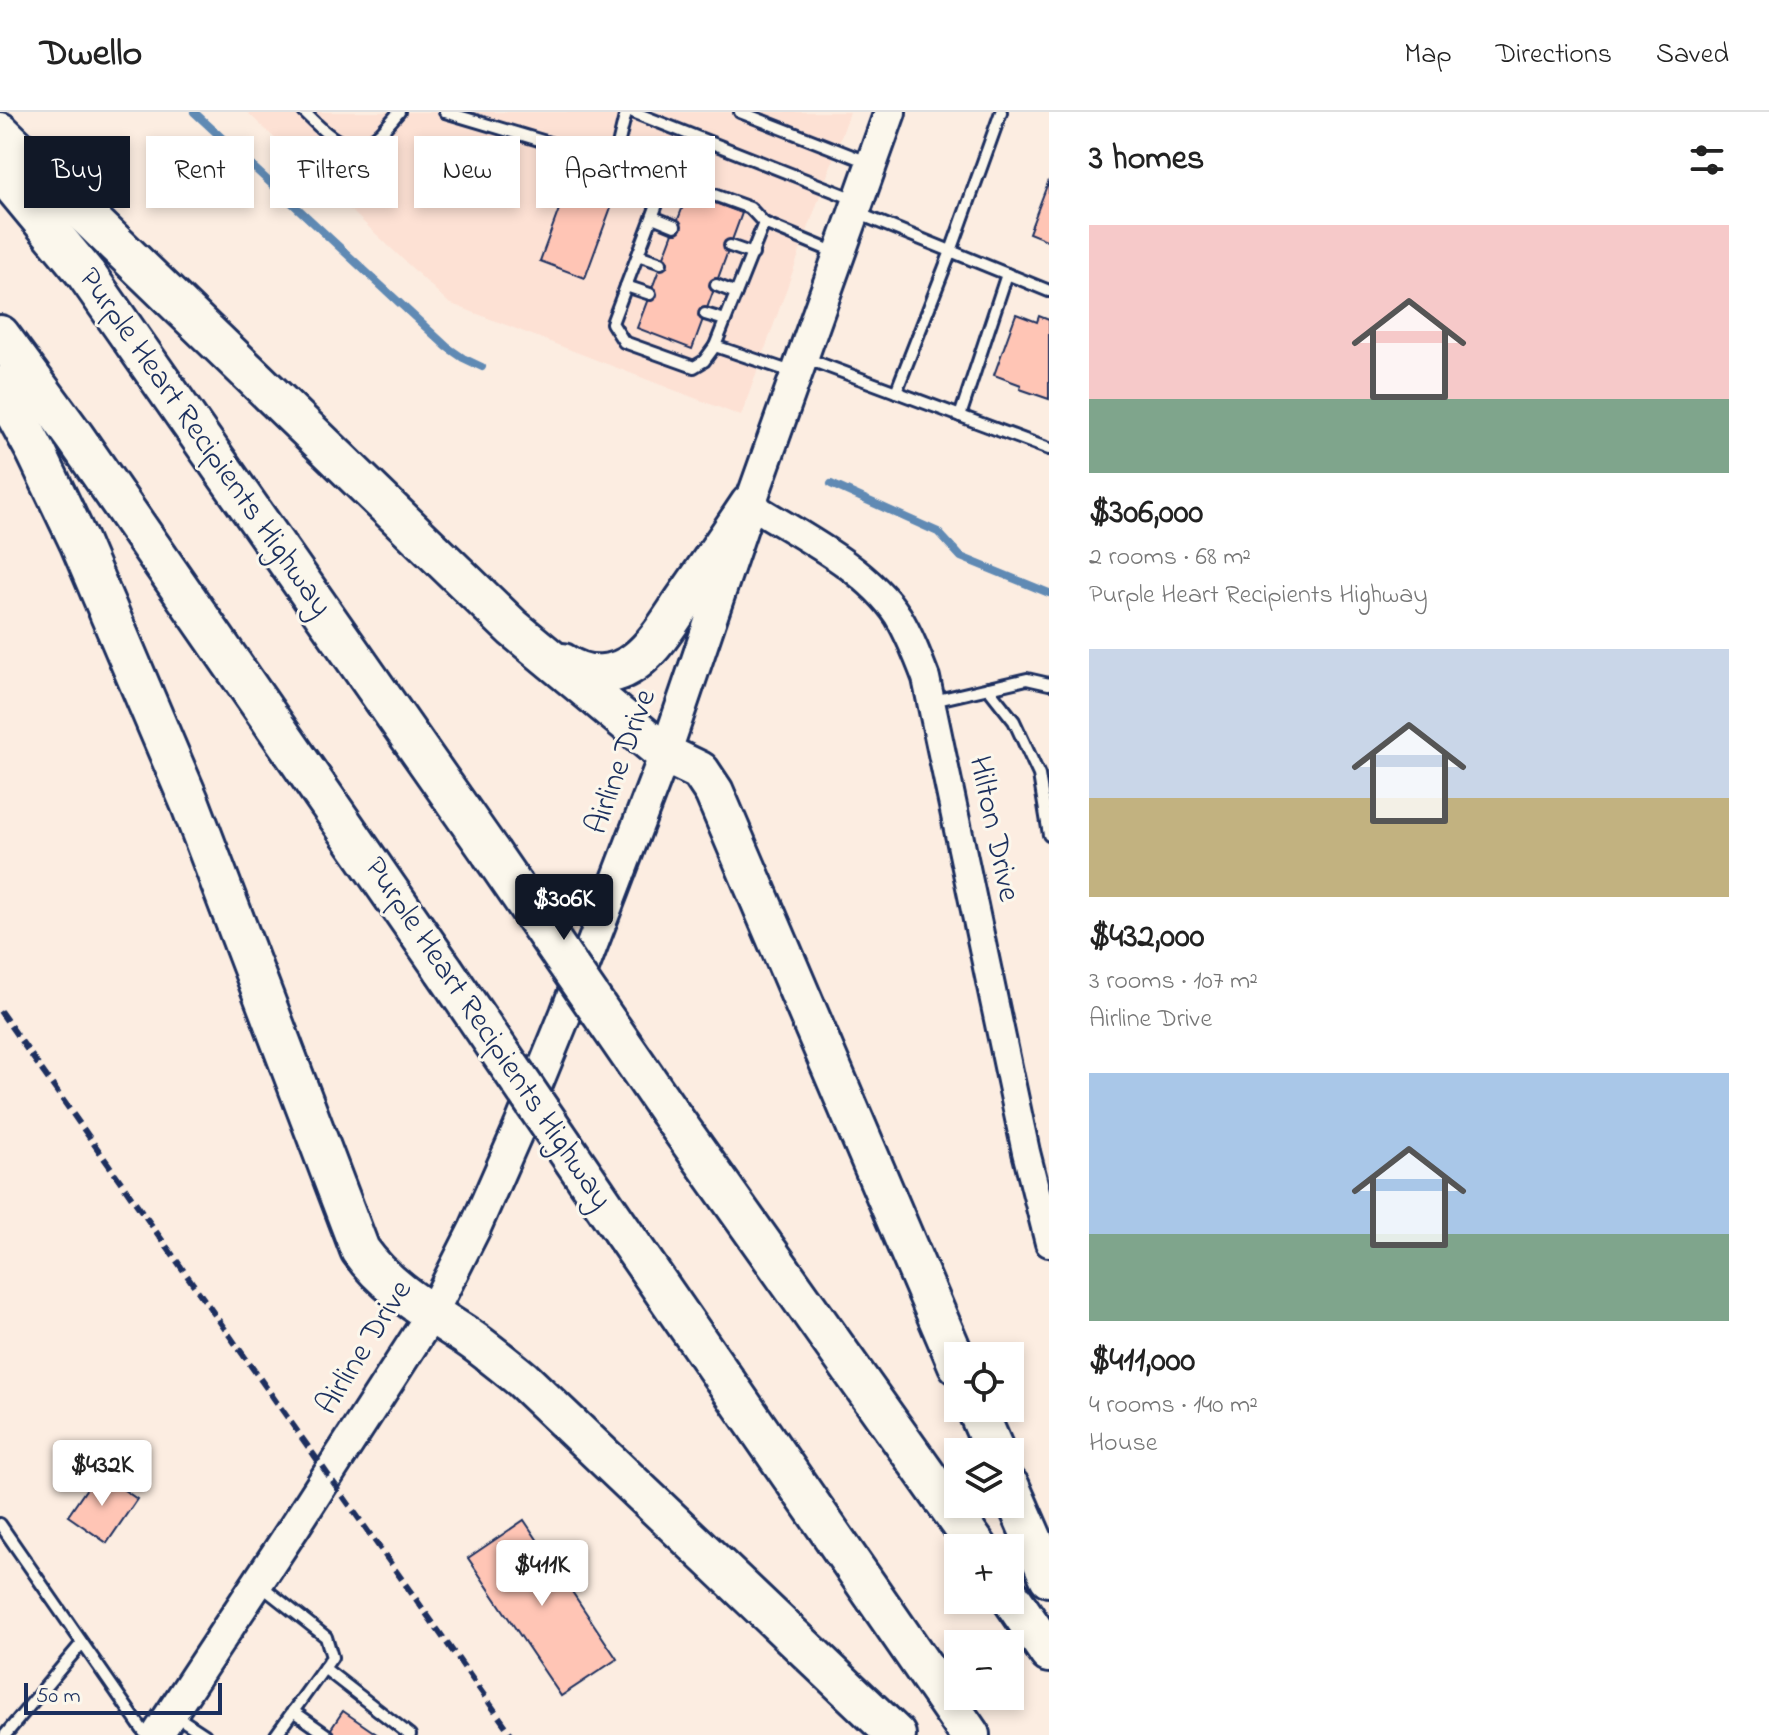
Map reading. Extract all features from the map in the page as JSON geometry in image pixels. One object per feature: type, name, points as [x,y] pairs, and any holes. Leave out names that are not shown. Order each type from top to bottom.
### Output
[{"type":"highway","points":[[0,132],[513,628],[665,754],[700,771],[714,792],[948,1342]]},
{"type":"highway","name":"Purple Heart Recipients Highway","points":[[0,170],[86,274],[669,1112],[968,1534]]},
{"type":"highway","name":"Purple Heart Recipients Highway","points":[[0,335],[84,450],[970,1735]]},
{"type":"highway","points":[[0,386],[79,542],[190,803],[360,1250],[387,1282],[522,1379],[896,1735]]},
{"type":"highway","points":[[513,628],[567,667],[583,674],[602,675],[618,671],[637,661],[653,642],[750,504]]},
{"type":"highway","points":[[1023,1518],[1049,1577]]},
{"type":"highway","points":[[1022,1614],[1049,1653]]},
{"type":"main road","name":"Airline Drive","points":[[164,1724],[431,1315],[475,1228],[566,1013],[665,754],[750,504],[890,112]]},
{"type":"street","name":"Hilton Drive","points":[[750,504],[832,555],[878,592],[897,616],[915,648],[926,678],[1026,1152],[1049,1243]]},
{"type":"lane","points":[[304,112],[333,140],[353,146],[372,140],[399,112]]},
{"type":"lane","points":[[445,112],[536,139]]},
{"type":"lane","points":[[620,136],[626,112]]},
{"type":"lane","points":[[633,112],[1049,291]]},
{"type":"lane","points":[[740,112],[872,163]]},
{"type":"lane","points":[[896,392],[1001,112]]},
{"type":"lane","points":[[715,195],[750,208],[764,223],[840,255]]},
{"type":"lane","points":[[656,208],[612,323],[624,342],[694,367],[704,361],[715,346],[764,223]]},
{"type":"lane","points":[[653,217],[675,226]]},
{"type":"lane","points":[[730,246],[753,254]]},
{"type":"lane","points":[[638,255],[661,263]]},
{"type":"lane","points":[[960,416],[1007,274]]},
{"type":"lane","points":[[716,285],[736,293]]},
{"type":"lane","points":[[626,286],[650,294]]},
{"type":"lane","points":[[705,314],[725,320]]},
{"type":"lane","points":[[715,346],[896,392],[1049,449]]},
{"type":"lane","points":[[931,701],[1027,679],[1049,684]]},
{"type":"lane","points":[[988,688],[1014,721],[1039,775],[1049,835]]},
{"type":"lane","points":[[0,1524],[146,1735]]},
{"type":"lane","points":[[257,1583],[326,1637],[332,1657],[276,1735]]},
{"type":"lane","points":[[5,1735],[82,1643]]},
{"type":"lane","points":[[324,1668],[410,1735]]},
{"type":"lane","points":[[293,1711],[327,1735]]},
{"type":"lane","points":[[164,1724],[205,1735]]},
{"type":"shaded area","points":[[247,112],[850,112],[741,416],[449,303],[349,208],[398,208],[398,136],[272,136]]},
{"type":"building","points":[[1049,180],[1049,241],[1029,233]]},
{"type":"building","points":[[715,203],[742,213],[692,349],[637,328],[682,208],[715,208]]},
{"type":"building","points":[[559,208],[611,208],[585,278],[540,261]]},
{"type":"building","points":[[1016,314],[1037,322],[1039,316],[1049,320],[1049,399],[1020,389],[1021,385],[994,375]]},
{"type":"building","points":[[98,1472],[137,1499],[107,1543],[68,1516]]},
{"type":"building","points":[[524,1520],[617,1659],[561,1696],[468,1558]]},
{"type":"building","points":[[343,1711],[378,1735],[327,1735]]},
{"type":"waterway","points":[[194,112],[447,347],[482,367]]},
{"type":"waterway","points":[[831,484],[938,532],[961,557],[1049,593]]},
{"type":"railway","points":[[0,1011],[512,1735]]}]
